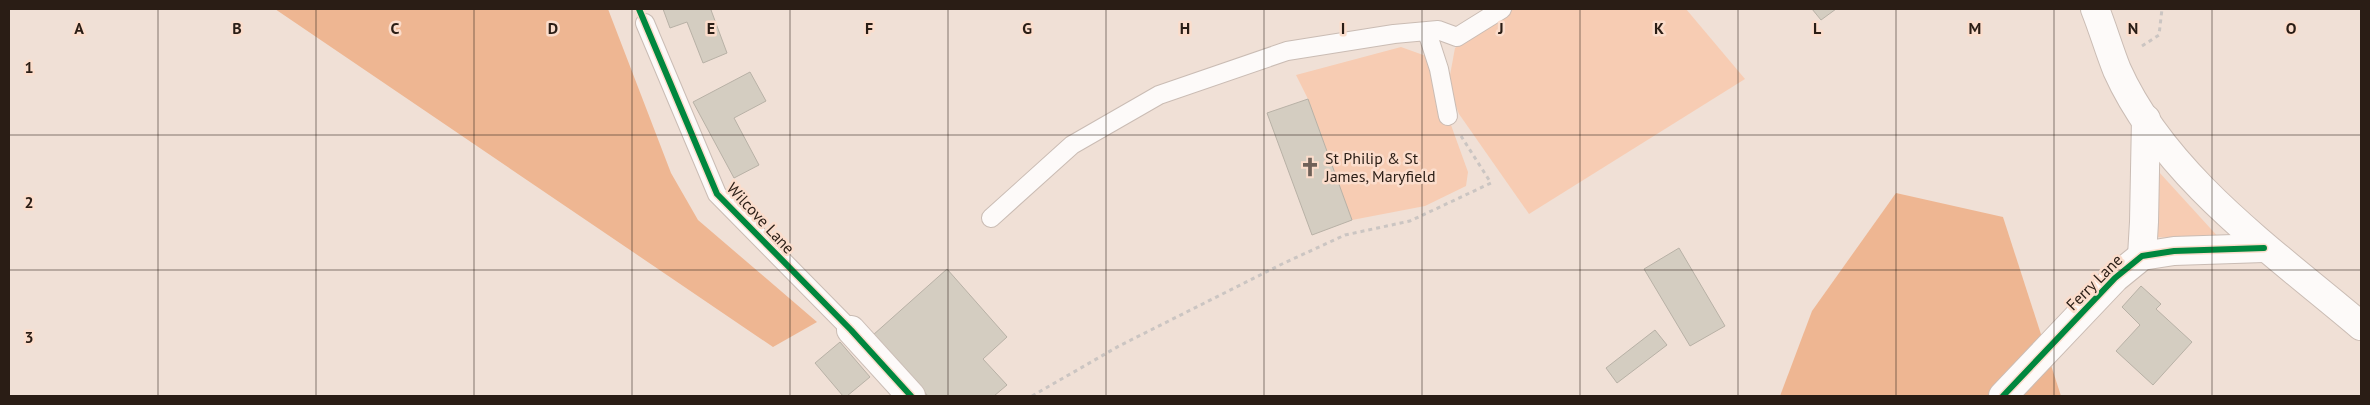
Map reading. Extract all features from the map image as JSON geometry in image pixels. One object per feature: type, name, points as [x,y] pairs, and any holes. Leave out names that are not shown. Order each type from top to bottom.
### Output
[{"type":"street","points":[[2096,9],[2118,70],[2146,119],[2200,187],[2264,248],[2361,326]]},
{"type":"street","name":"Ferry Lane","points":[[2142,256],[2146,119]]},
{"type":"street","name":"Ferry Lane","points":[[2003,396],[2115,278],[2142,256],[2174,251],[2264,248]]},
{"type":"street","name":"Wilcove Lane","points":[[851,330],[911,396]]},
{"type":"lane","points":[[991,218],[1072,145],[1159,95],[1287,51],[1394,34],[1438,30],[1457,37],[1502,9]]},
{"type":"lane","name":"Wilcove Lane","points":[[645,23],[717,194],[851,330]]},
{"type":"lane","points":[[1428,32],[1439,69],[1448,116]]},
{"type":"path","points":[[2118,70],[2142,46],[2159,35],[2162,9]]},
{"type":"path","points":[[1032,396],[1119,346],[1282,264],[1345,235],[1410,221],[1491,183],[1448,116]]},
{"type":"shaded area","points":[[275,9],[608,9],[671,173],[698,220],[817,322],[773,347]]},
{"type":"shaded area","points":[[1512,9],[1686,9],[1745,79],[1529,214],[1459,114],[1448,86],[1455,48]]},
{"type":"shaded area","points":[[1401,47],[1426,56],[1468,172],[1466,186],[1425,206],[1352,220],[1308,99],[1296,75]]},
{"type":"shaded area","points":[[2158,171],[2221,240],[2153,237]]},
{"type":"shaded area","points":[[1896,193],[2003,217],[2061,396],[1780,396],[1812,311]]},
{"type":"building","points":[[663,9],[714,9],[711,10],[727,53],[703,63],[687,22],[670,28]]},
{"type":"building","points":[[1812,9],[1836,9],[1821,20]]},
{"type":"building","points":[[750,72],[766,101],[734,118],[759,165],[734,178],[693,102]]},
{"type":"building","name":"St Philip & St James, Maryfield","points":[[1308,99],[1352,220],[1312,235],[1267,113]]},
{"type":"building","points":[[1679,248],[1725,326],[1690,346],[1644,269]]},
{"type":"building","points":[[947,269],[1007,337],[983,359],[1007,385],[994,396],[928,396],[873,335]]},
{"type":"building","points":[[2141,286],[2161,304],[2156,309],[2192,342],[2153,385],[2116,351],[2140,325],[2122,307]]},
{"type":"building","points":[[1655,330],[1667,345],[1617,383],[1606,368]]},
{"type":"building","points":[[840,342],[870,377],[847,396],[843,396],[815,363]]},
{"type":"cycle path","points":[[639,9],[717,194],[851,330],[911,396]]},
{"type":"cycle path","points":[[2003,396],[2115,278],[2142,256],[2174,251],[2264,248]]},
{"type":"place","name":"St Philip & St James, Maryfield","points":[[1310,167]]}]
